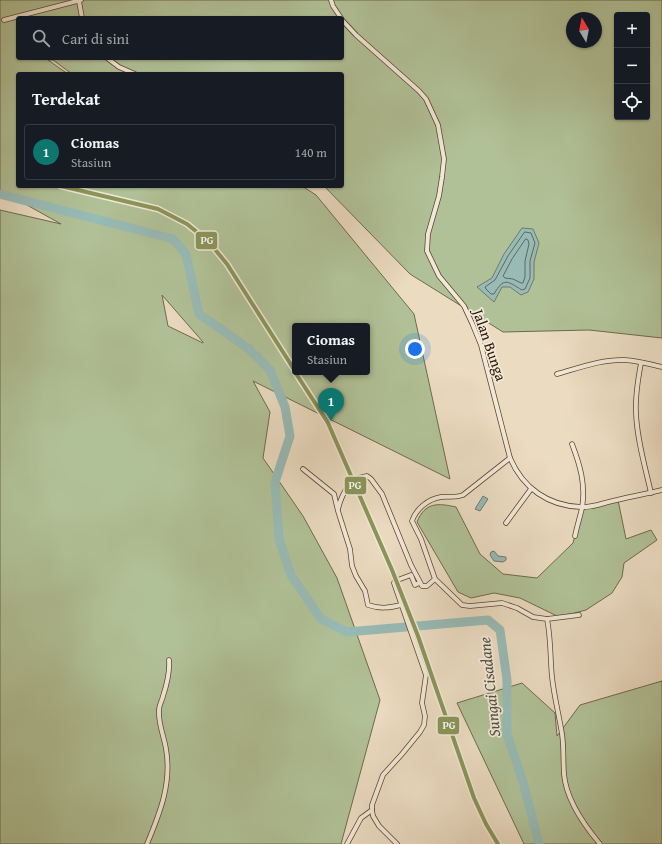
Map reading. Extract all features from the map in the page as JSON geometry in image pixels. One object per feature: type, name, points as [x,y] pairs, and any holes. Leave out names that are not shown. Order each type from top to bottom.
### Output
[{"type":"street","points":[[19,16],[80,0],[82,16]]},
{"type":"street","name":"Jalan Bunga","points":[[331,0],[339,16]]},
{"type":"street","points":[[4,20],[16,17]]},
{"type":"street","name":"Jalan Bunga","points":[[344,22],[356,35],[419,91],[426,99],[434,115],[441,136],[444,163],[439,196],[428,234],[427,251],[439,276],[464,306],[472,323],[480,345],[510,458],[515,469],[531,490],[556,503],[582,507],[662,490]]},
{"type":"street","points":[[110,60],[119,67],[131,72]]},
{"type":"street","points":[[557,374],[609,361],[624,360],[662,367]]},
{"type":"street","points":[[641,363],[636,412],[640,441],[651,493]]},
{"type":"street","points":[[572,444],[582,475],[584,489],[576,536]]},
{"type":"street","points":[[510,458],[463,495],[435,499],[420,508],[414,515],[412,521],[421,540],[435,579],[462,605],[502,604],[516,608],[533,617],[547,619],[579,616]]},
{"type":"street","points":[[303,469],[334,494],[350,548],[352,566],[364,591],[368,605],[378,608],[402,606]]},
{"type":"street","points":[[338,511],[345,491],[353,480],[359,477],[367,476],[382,494],[419,583],[422,586],[427,586],[435,579]]},
{"type":"street","points":[[506,523],[531,490]]},
{"type":"street","points":[[397,844],[379,826],[372,810],[375,795],[383,775],[420,732],[425,721],[422,703],[426,675],[394,583],[395,581],[410,575],[412,576],[415,585],[419,583]]},
{"type":"street","points":[[547,619],[550,634],[552,677],[562,734],[566,788],[584,824],[600,844]]},
{"type":"street","points":[[147,844],[155,826],[168,781],[166,749],[159,712],[160,704],[168,681],[169,660]]},
{"type":"street","points":[[347,844],[361,818],[372,810]]},
{"type":"green space","points":[[0,0],[662,0],[662,338],[589,330],[503,332],[410,274],[326,188],[344,188],[344,72],[69,72],[53,60],[344,60],[344,16],[16,16],[16,60],[48,60],[65,72],[16,72],[16,188],[305,188],[316,195],[414,314],[450,479],[253,381],[270,412],[263,458],[303,516],[337,578],[380,700],[341,844],[0,844],[0,210],[61,224],[0,190]],"holes":[[[162,295],[203,342],[203,343],[168,326]]]},
{"type":"green space","points":[[618,500],[626,539],[651,530],[657,540],[624,563],[622,577],[612,593],[586,610],[559,617],[520,598],[494,593],[471,598],[458,592],[417,522],[420,515],[428,507],[443,505],[456,507],[480,554],[503,574],[537,578],[573,543],[582,507]]},
{"type":"green space","points":[[662,681],[662,844],[524,844],[457,703],[522,683],[555,713],[557,736],[580,705]]},
{"type":"water","points":[[522,228],[533,229],[539,243],[534,262],[534,279],[528,292],[521,295],[510,287],[502,287],[494,302],[477,287],[492,278],[504,254]]},
{"type":"water","points":[[483,496],[488,499],[480,511],[475,509]]},
{"type":"water","points":[[494,551],[498,556],[506,557],[506,560],[503,562],[494,561],[490,555],[491,552]]},
{"type":"waterway","name":"Sungai Cisadane","points":[[0,194],[173,239],[186,254],[199,314],[249,349],[270,370],[285,407],[290,436],[275,482],[279,539],[291,575],[321,619],[347,632],[488,620],[500,630],[507,680],[507,734],[523,782],[539,844]]},
{"type":"transit line","name":"PG","points":[[69,188],[158,209],[187,224],[208,241],[227,264],[292,366]]},
{"type":"transit line","name":"PG","points":[[297,375],[328,423],[392,570],[418,636],[474,798],[486,824],[498,844]]},
{"type":"place","name":"Ciomas","points":[[331,421]]}]
